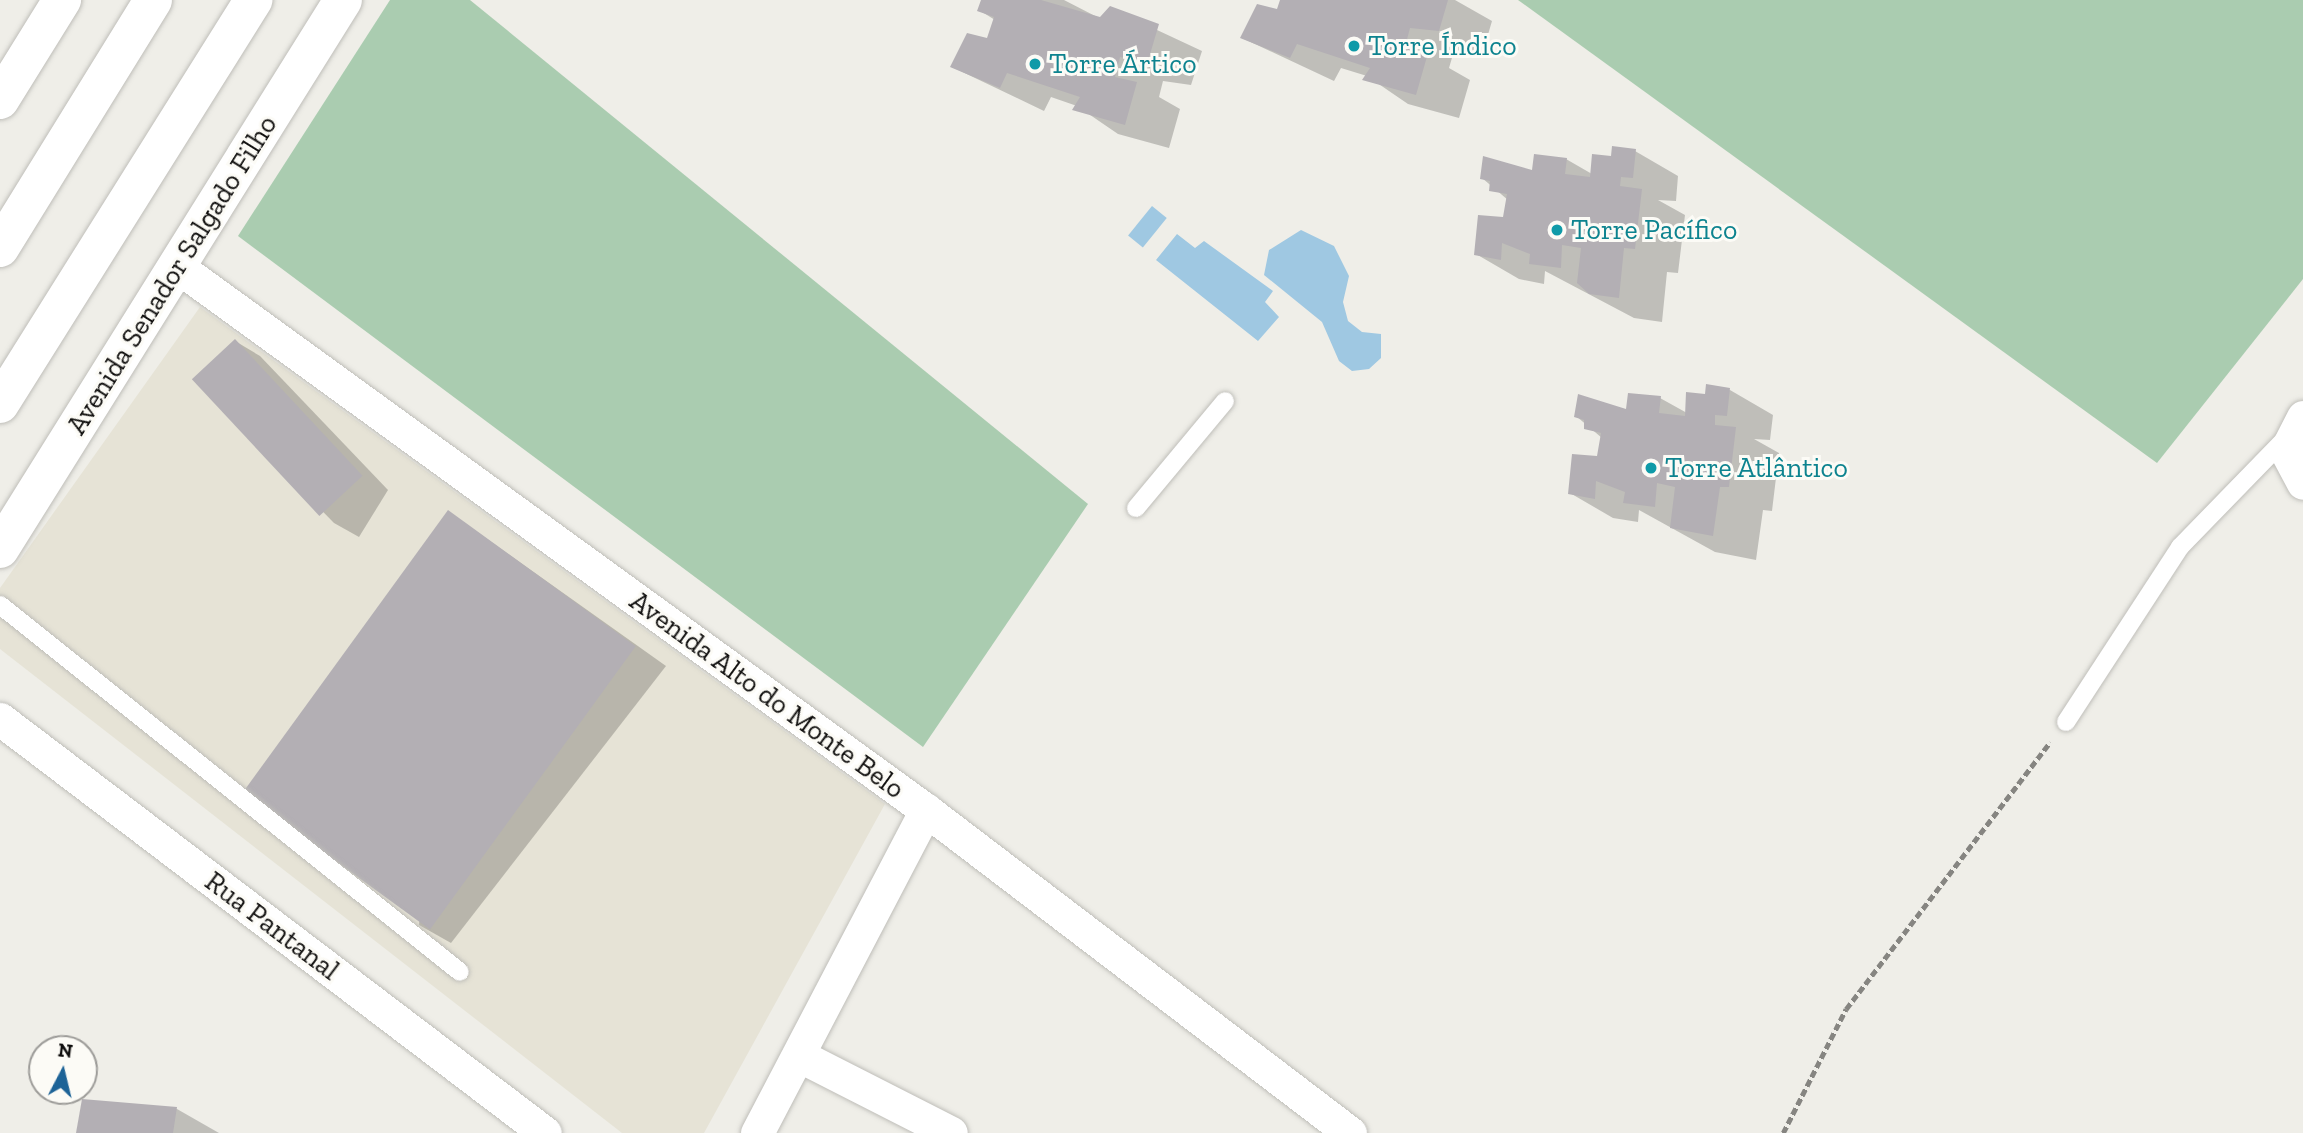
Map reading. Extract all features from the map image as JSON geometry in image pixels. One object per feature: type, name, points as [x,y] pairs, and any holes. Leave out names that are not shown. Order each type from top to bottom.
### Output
[{"type":"main road","points":[[0,100],[62,0]]},
{"type":"main road","points":[[0,248],[153,0]]},
{"type":"main road","points":[[0,404],[253,0]]},
{"type":"main road","name":"Avenida Senador Salgado Filho","points":[[0,549],[343,0]]},
{"type":"street","name":"Avenida Alto do Monte Belo","points":[[178,267],[926,810],[1349,1133]]},
{"type":"street","points":[[2297,426],[2286,451],[2303,483]]},
{"type":"street","name":"Rua Pantanal","points":[[0,719],[544,1133]]},
{"type":"street","points":[[757,1133],[802,1057],[926,810]]},
{"type":"street","points":[[802,1057],[951,1133]]},
{"type":"lane","points":[[1136,508],[1225,401]]},
{"type":"lane","points":[[2066,722],[2180,547],[2297,426]]},
{"type":"lane","points":[[0,605],[460,972]]},
{"type":"path","points":[[1783,1133],[1846,1009],[2066,722]]},
{"type":"shaded area","points":[[200,307],[885,804],[704,1133],[622,1133],[0,649],[0,588]]},
{"type":"green space","points":[[390,0],[470,0],[1088,504],[923,747],[238,236]]},
{"type":"green space","points":[[1518,0],[2303,0],[2303,279],[2157,463]]},
{"type":"water","points":[[1152,206],[1167,218],[1143,247],[1128,236]]},
{"type":"water","points":[[1301,230],[1334,246],[1349,276],[1343,302],[1348,321],[1362,332],[1381,334],[1381,358],[1369,369],[1352,371],[1339,361],[1322,322],[1264,275],[1269,250]]},
{"type":"water","points":[[1177,234],[1195,248],[1204,241],[1273,291],[1265,302],[1279,317],[1258,341],[1156,260]]},
{"type":"building","name":"Torre Ártico","points":[[981,0],[1041,0],[1100,17],[1110,6],[1159,24],[1148,61],[1120,57],[1115,77],[1137,82],[1125,125],[1072,110],[1080,97],[1007,73],[1000,88],[950,67],[967,33],[987,38],[994,17],[977,11]]},
{"type":"building","name":"Torre Índico","points":[[1280,0],[1448,0],[1439,31],[1410,28],[1405,47],[1428,53],[1416,95],[1362,80],[1370,68],[1297,44],[1290,58],[1240,38],[1257,4],[1277,9]]},
{"type":"building","name":"Torre Pacífico","points":[[1612,146],[1636,149],[1633,178],[1621,177],[1620,186],[1642,189],[1635,249],[1624,248],[1619,298],[1589,294],[1577,283],[1581,248],[1562,245],[1561,268],[1529,264],[1530,254],[1502,243],[1501,260],[1474,255],[1478,215],[1503,217],[1507,194],[1489,191],[1490,181],[1480,179],[1483,156],[1532,170],[1534,154],[1567,158],[1565,174],[1590,177],[1592,154],[1611,156]]},
{"type":"building","points":[[235,339],[363,476],[319,516],[192,379]]},
{"type":"building","name":"Torre Atlântico","points":[[1706,384],[1730,388],[1727,416],[1715,415],[1715,425],[1736,427],[1729,487],[1720,487],[1713,536],[1670,528],[1675,487],[1657,483],[1655,507],[1623,503],[1625,492],[1596,481],[1595,499],[1568,494],[1572,454],[1597,456],[1601,433],[1584,429],[1584,420],[1574,417],[1578,394],[1626,409],[1628,393],[1661,396],[1659,413],[1685,416],[1686,392],[1705,394]]},
{"type":"building","points":[[448,510],[636,646],[430,930],[242,793]]},
{"type":"building","points":[[98,1100],[177,1107],[173,1133],[76,1133],[81,1105],[98,1105]]},
{"type":"place","name":"Torre Índico","points":[[1354,46]]},
{"type":"place","name":"Torre Ártico","points":[[1035,64]]},
{"type":"place","name":"Torre Pacífico","points":[[1557,230]]},
{"type":"place","name":"Torre Atlântico","points":[[1651,468]]}]
